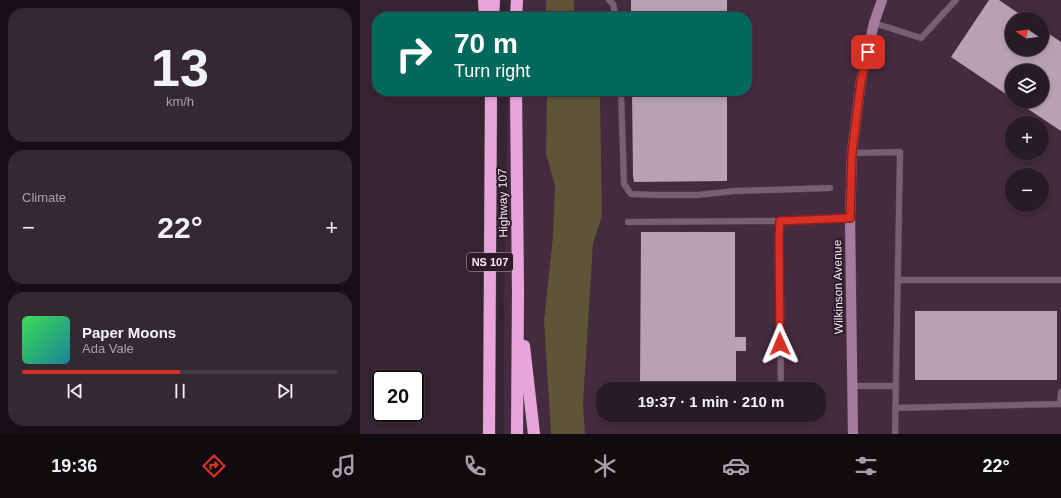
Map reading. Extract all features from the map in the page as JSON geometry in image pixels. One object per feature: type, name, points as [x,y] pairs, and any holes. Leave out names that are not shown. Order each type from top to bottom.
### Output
[{"type":"highway","points":[[484,0],[485,12]]},
{"type":"highway","points":[[493,12],[494,0]]},
{"type":"highway","points":[[516,12],[517,0]]},
{"type":"highway","name":"Highway 107","points":[[489,434],[490,96]]},
{"type":"highway","name":"Highway 107","points":[[516,96],[518,292],[517,434]]},
{"type":"highway","points":[[518,292],[534,434]]},
{"type":"street","name":"Wilkinson Avenue","points":[[853,434],[850,218],[852,153],[861,81],[874,23],[882,0]]},
{"type":"lane","points":[[609,0],[613,4],[615,12]]},
{"type":"lane","points":[[874,23],[921,38],[956,0]]},
{"type":"lane","points":[[621,96],[624,184],[631,194],[657,196],[697,195],[735,191],[830,188]]},
{"type":"lane","points":[[852,153],[900,152],[895,434]]},
{"type":"lane","points":[[628,222],[780,221],[850,218]]},
{"type":"lane","points":[[780,221],[781,382]]},
{"type":"lane","points":[[898,280],[1061,280]]},
{"type":"lane","points":[[852,386],[896,386]]},
{"type":"lane","points":[[895,408],[1060,404],[1061,392]]},
{"type":"shaded area","points":[[510,0],[546,0],[546,12],[509,12]]},
{"type":"shaded area","points":[[546,0],[574,0],[574,12],[546,12]]},
{"type":"shaded area","points":[[574,0],[1061,0],[1061,434],[585,434],[583,404],[593,244],[602,216],[600,96],[752,96],[752,12],[574,12]]},
{"type":"shaded area","points":[[508,96],[547,96],[546,154],[555,186],[553,235],[544,321],[551,434],[504,434],[504,303]]},
{"type":"shaded area","points":[[547,96],[600,96],[602,216],[593,244],[583,404],[585,434],[551,434],[544,321],[553,235],[555,186],[546,154]]},
{"type":"building","points":[[631,0],[727,0],[727,12],[631,12]]},
{"type":"building","points":[[989,0],[999,0],[1017,12],[1005,12],[1005,56],[1049,56],[1049,34],[1061,42],[1061,131],[1049,123],[1049,116],[1038,116],[1026,108],[1049,108],[1049,64],[1005,64],[1005,93],[951,57]]},
{"type":"building","points":[[632,96],[727,96],[727,181],[634,182]]},
{"type":"building","points":[[641,232],[735,232],[735,337],[746,337],[746,351],[736,351],[736,382],[640,382]]},
{"type":"building","points":[[915,311],[1057,311],[1057,380],[915,380]]},
{"type":"route","points":[[780,344],[780,221],[850,218],[852,153],[861,81],[868,52]]}]
